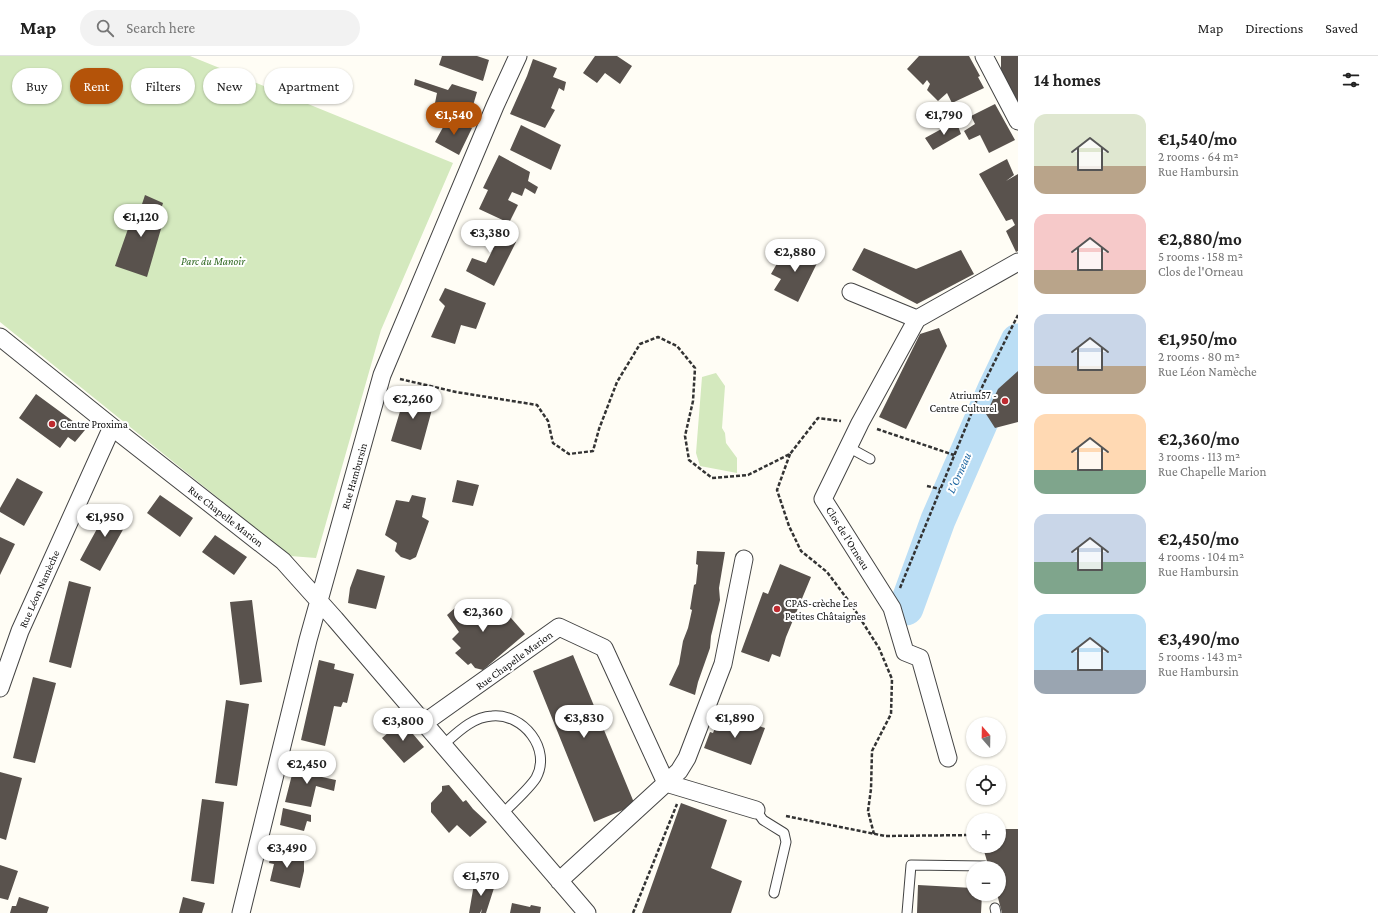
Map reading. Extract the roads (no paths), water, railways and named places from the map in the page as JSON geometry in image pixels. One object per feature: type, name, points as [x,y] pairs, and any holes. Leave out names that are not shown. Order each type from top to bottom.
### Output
[{"type":"street","name":"Rue Hambursin","points":[[241,913],[319,600],[382,376],[495,106],[518,56]]},
{"type":"street","points":[[984,56],[1018,121]]},
{"type":"street","points":[[851,292],[917,319],[1018,262]]},
{"type":"street","name":"Clos de l'Orneau","points":[[917,319],[860,423],[823,499],[892,608],[905,652],[920,658],[948,758]]},
{"type":"street","name":"Rue Chapelle Marion","points":[[0,337],[112,427],[283,560],[587,913]]},
{"type":"street","name":"Rue Léon Namèche","points":[[0,688],[20,631],[112,427]]},
{"type":"street","points":[[559,881],[679,771],[687,758],[723,664],[744,559]]},
{"type":"street","name":"Rue Chapelle Marion","points":[[424,723],[559,627],[604,648],[666,783]]},
{"type":"street","points":[[666,783],[756,810]]},
{"type":"lane","points":[[848,447],[870,459]]},
{"type":"lane","points":[[443,745],[471,723],[481,718],[491,716],[514,719],[530,732],[536,743],[539,754],[539,769],[536,778],[502,814]]},
{"type":"lane","points":[[756,810],[763,820],[784,833],[786,837],[774,893]]},
{"type":"lane","points":[[907,913],[911,865],[966,866]]},
{"type":"waterway","name":"L'Orneau","points":[[906,608],[938,520],[995,389],[1018,341]]},
{"type":"place","name":"Atrium57 - Centre Culturel","points":[[1005,401]]},
{"type":"place","name":"Centre Proxima","points":[[52,424]]},
{"type":"place","name":"CPAS-crèche Les Petites Châtaignes","points":[[777,609]]},
{"type":"park label","name":"Parc du Manoir","points":[[213,261]]}]
